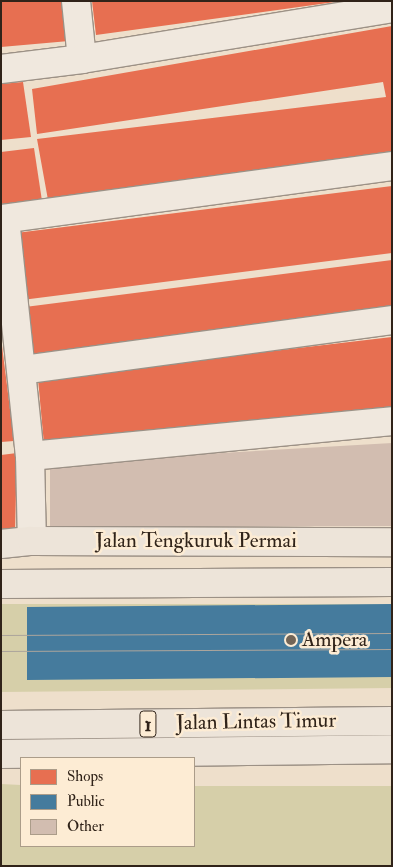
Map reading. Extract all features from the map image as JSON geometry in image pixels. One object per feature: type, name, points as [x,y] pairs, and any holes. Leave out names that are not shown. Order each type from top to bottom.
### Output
[{"type":"main road","name":"Jalan Tengkuruk Permai","points":[[1,544],[32,541],[392,542]]},
{"type":"main road","name":"Jalan Tengkuruk Permai","points":[[1,584],[392,582]]},
{"type":"main road","name":"Jalan Lintas Timur","points":[[1,725],[392,720]]},
{"type":"main road","name":"Jalan Lintas Timur","points":[[1,754],[392,750]]},
{"type":"street","points":[[76,1],[82,59]]},
{"type":"street","points":[[1,69],[82,59],[392,8]]},
{"type":"street","points":[[32,541],[30,456],[22,370],[3,219],[392,166]]},
{"type":"street","points":[[22,370],[392,320]]},
{"type":"street","points":[[30,456],[392,421]]},
{"type":"shaded area","points":[[1,604],[392,604],[392,688],[1,692]]},
{"type":"shaded area","points":[[1,784],[20,785],[20,847],[195,847],[195,786],[392,786],[392,866],[1,866]]},
{"type":"building: Shops","points":[[1,1],[66,1],[69,41],[1,47]]},
{"type":"building: Shops","points":[[92,1],[335,1],[335,2],[96,35]]},
{"type":"building: Shops","points":[[392,26],[392,158],[48,200],[37,139],[386,97],[383,82],[37,134],[32,89]]},
{"type":"building: Shops","points":[[23,82],[31,137],[1,140],[1,84]]},
{"type":"building: Shops","points":[[34,148],[42,201],[1,204],[1,152]]},
{"type":"building: Shops","points":[[392,186],[392,253],[22,300],[16,233]]},
{"type":"building: Shops","points":[[392,260],[392,314],[30,359],[25,307]]},
{"type":"building: Shops","points":[[392,337],[392,410],[44,444],[38,379]]},
{"type":"building: Shops","points":[[1,346],[14,441],[1,442]]},
{"type":"building: Shops","points":[[17,453],[15,531],[1,532],[1,455]]},
{"type":"building: Public","points":[[392,604],[392,677],[27,680],[27,607]]},
{"type":"building: Other","points":[[392,443],[392,526],[50,527],[50,463]]},
{"type":"tram line","points":[[1,635],[392,633]]},
{"type":"tram line","points":[[1,651],[392,649]]},
{"type":"place","name":"Ampera","points":[[291,640]]}]
